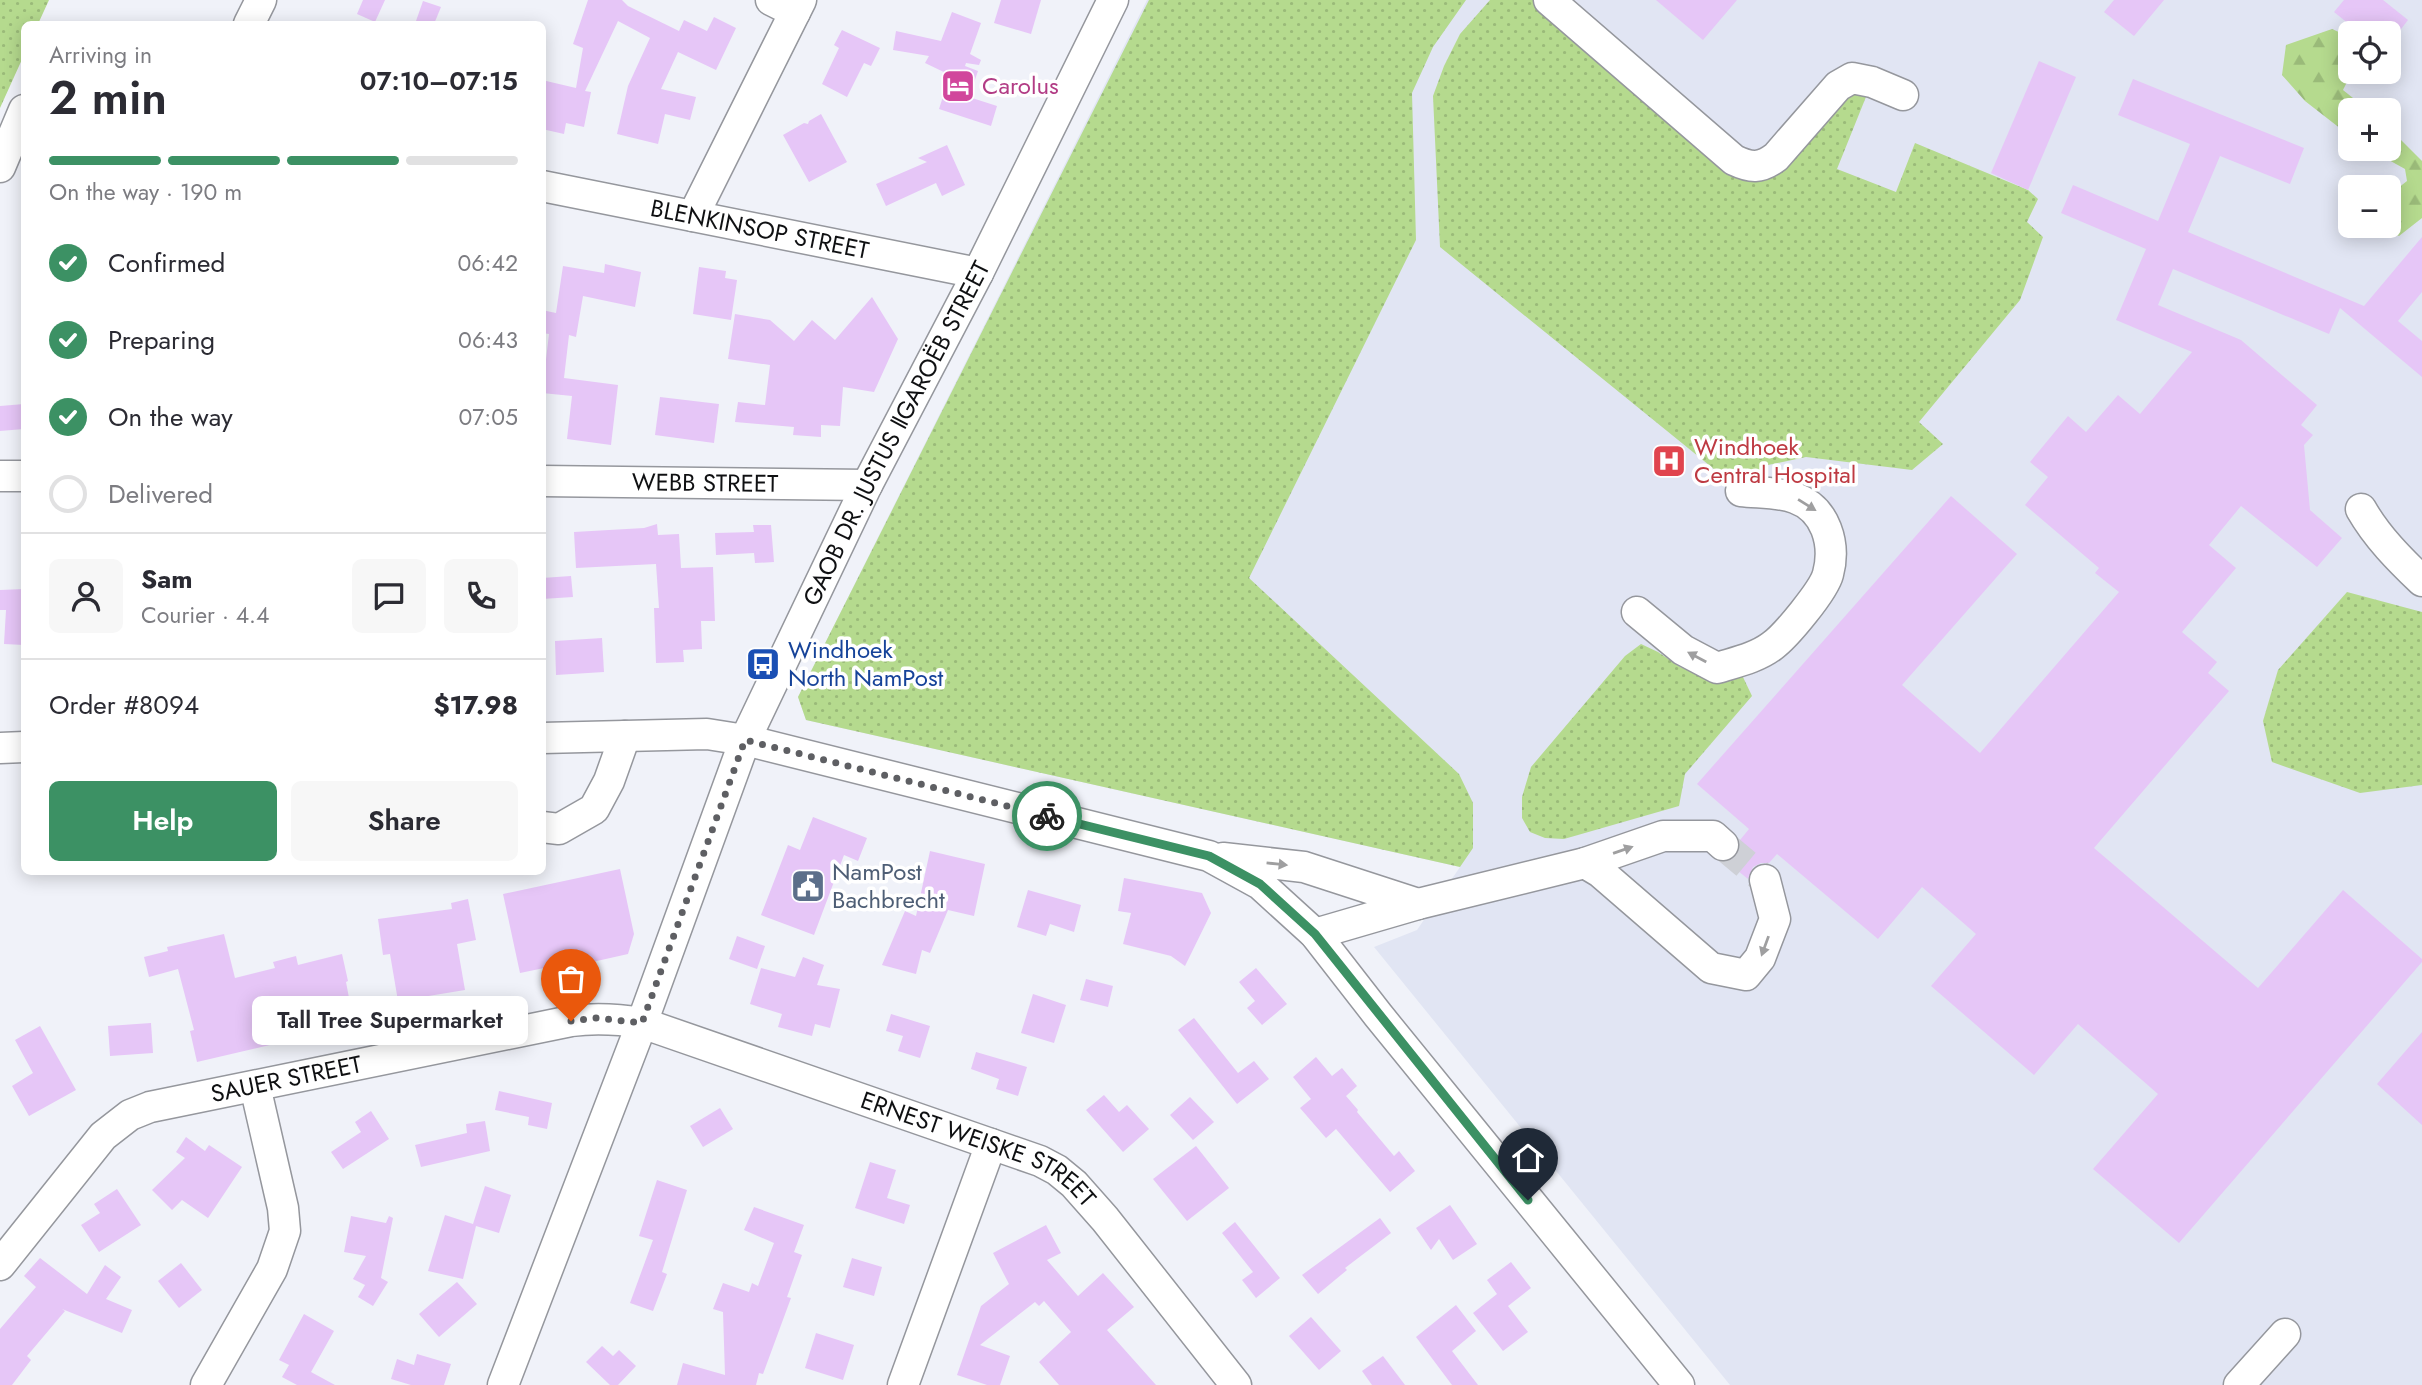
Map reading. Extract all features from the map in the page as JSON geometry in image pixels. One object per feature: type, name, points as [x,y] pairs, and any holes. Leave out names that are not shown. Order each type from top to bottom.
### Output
[{"type":"street","points":[[250,21],[261,0]]},
{"type":"street","name":"GAOB DR. JUSTUS ǁGAROËB STREET","points":[[503,1385],[642,1023],[745,740],[867,485],[978,273],[1113,0]]},
{"type":"street","points":[[1549,0],[1734,160],[1750,167],[1764,165],[1776,157],[1838,86],[1852,78],[1872,82],[1903,95]]},
{"type":"street","points":[[693,216],[789,4]]},
{"type":"street","points":[[0,165],[21,117]]},
{"type":"street","name":"BLENKINSOP STREET","points":[[546,187],[978,273]]},
{"type":"street","points":[[0,476],[21,476]]},
{"type":"street","name":"WEBB STREET","points":[[546,481],[867,485]]},
{"type":"street","points":[[1637,612],[1683,650],[1717,667],[1758,655],[1775,644],[1813,601],[1828,575],[1831,538],[1818,512],[1795,498],[1741,491]]},
{"type":"street","points":[[2361,509],[2370,525],[2400,561],[2422,581]]},
{"type":"street","points":[[546,738],[707,734],[745,740],[1209,856],[1304,867],[1418,904]]},
{"type":"street","points":[[546,827],[559,829],[593,809],[609,781],[625,736]]},
{"type":"street","points":[[0,748],[21,747]]},
{"type":"street","points":[[1315,934],[1418,904],[1585,863],[1663,836],[1713,836],[1723,845]]},
{"type":"street","points":[[1209,856],[1260,884],[1315,934],[1679,1385]]},
{"type":"street","points":[[1585,863],[1600,872],[1712,968],[1746,975],[1760,958],[1774,919],[1765,880]]},
{"type":"street","name":"SAUER STREET","points":[[0,1265],[89,1153],[114,1126],[130,1115],[150,1107],[571,1021],[597,1018],[642,1023]]},
{"type":"street","name":"ERNEST WEISKE STREET","points":[[642,1023],[1040,1161],[1057,1170],[1098,1210],[1236,1385]]},
{"type":"street","points":[[206,1385],[272,1269],[285,1231],[283,1208],[255,1086]]},
{"type":"street","points":[[903,1385],[991,1144]]},
{"type":"street","points":[[2239,1385],[2285,1334]]},
{"type":"shaded area","name":"Windhoek Central Hospital","points":[[1147,0],[2422,0],[2422,1385],[1730,1385],[1374,947],[1417,930],[1460,867],[806,720],[798,697]]},
{"type":"green space","points":[[0,0],[49,0],[39,21],[21,21],[21,62],[0,108]]},
{"type":"green space","points":[[1149,0],[1466,0],[1433,47],[1412,93],[1416,240],[1249,578],[1459,774],[1473,803],[1473,848],[1460,867],[806,720],[798,697]]},
{"type":"green space","points":[[1490,0],[1549,0],[1750,167],[1838,86],[1872,82],[1837,169],[1896,192],[1915,143],[2028,190],[2038,199],[2027,222],[2043,237],[2020,300],[1919,422],[1943,444],[1912,470],[1806,457],[1768,465],[1741,491],[1440,247],[1433,96],[1460,34]]},
{"type":"green space","points":[[2332,29],[2338,32],[2338,84],[2346,84],[2343,90],[2353,98],[2338,98],[2338,127],[2305,101],[2282,75],[2286,45]]},
{"type":"green space","points":[[2401,140],[2422,161],[2422,218],[2401,234],[2401,186],[2407,181],[2405,169],[2391,161],[2401,161]]},
{"type":"green space","points":[[2347,592],[2422,612],[2422,785],[2360,793],[2272,762],[2263,721],[2278,670]]},
{"type":"green space","points":[[1641,644],[1680,667],[1718,683],[1742,675],[1752,696],[1685,774],[1679,806],[1564,839],[1545,838],[1530,832],[1522,818],[1522,797],[1531,767],[1625,656]]},
{"type":"building","points":[[363,0],[385,0],[375,21],[357,14]]},
{"type":"building","points":[[588,0],[622,0],[628,6],[679,31],[684,20],[707,31],[714,17],[736,28],[716,70],[678,52],[661,89],[696,97],[690,120],[665,114],[658,144],[617,134],[628,86],[650,38],[618,21],[585,91],[591,92],[584,127],[566,123],[564,134],[546,130],[546,81],[576,88],[583,48],[573,44]]},
{"type":"building","points":[[1001,0],[1041,0],[1031,34],[994,23]]},
{"type":"building","points":[[1656,0],[1737,0],[1703,40]]},
{"type":"building","points":[[2114,0],[2164,0],[2134,36],[2104,12]]},
{"type":"building","points":[[2344,0],[2383,0],[2408,20],[2401,29],[2401,21],[2345,21],[2334,12]]},
{"type":"building","points":[[423,1],[441,7],[435,21],[416,21]]},
{"type":"building","points":[[952,12],[981,23],[970,54],[981,60],[979,65],[966,63],[965,66],[978,71],[969,97],[997,106],[991,126],[939,109],[950,75],[925,63],[929,56],[893,50],[896,31],[941,41]]},
{"type":"building","points":[[842,30],[880,48],[871,66],[864,63],[847,97],[822,84],[839,48],[834,45]]},
{"type":"building","points":[[2039,61],[2076,77],[2028,190],[1991,173]]},
{"type":"building","points":[[2133,79],[2304,148],[2290,184],[2220,156],[2188,232],[2364,306],[2422,237],[2422,292],[2398,321],[2422,341],[2422,377],[2340,308],[2329,334],[2173,269],[2158,305],[2241,340],[2317,405],[2301,425],[2313,435],[2304,445],[2310,510],[2342,538],[2317,567],[2241,506],[2209,545],[2236,568],[2182,632],[2217,662],[2208,673],[2229,691],[2094,848],[2258,988],[2343,890],[2422,959],[2179,1243],[2093,1169],[2158,1094],[2078,1024],[2034,1075],[1931,986],[1976,934],[1922,887],[1878,939],[1777,854],[1769,863],[1753,867],[1748,879],[1727,862],[1736,856],[1740,849],[1740,840],[1749,829],[1697,784],[1951,496],[2017,554],[1902,685],[1980,753],[2119,592],[2095,573],[2099,568],[2025,505],[2048,477],[2030,462],[2068,416],[2086,432],[2118,395],[2140,414],[2192,352],[2116,320],[2146,249],[2061,213],[2073,185],[2158,221],[2190,144],[2118,115]]},
{"type":"building","points":[[821,114],[847,162],[809,182],[783,135],[804,123],[808,124]]},
{"type":"building","points":[[947,145],[965,185],[942,196],[936,183],[886,206],[876,184],[927,162],[918,158]]},
{"type":"building","points":[[605,264],[641,272],[635,307],[583,296],[576,337],[569,335],[564,378],[618,385],[611,445],[567,439],[572,396],[546,393],[549,334],[546,334],[546,311],[556,313],[563,266],[604,273]]},
{"type":"building","points":[[699,267],[726,271],[725,278],[737,280],[731,320],[693,314]]},
{"type":"building","points":[[872,297],[898,339],[874,392],[843,387],[840,426],[821,425],[821,437],[793,435],[794,427],[735,422],[738,402],[765,405],[770,365],[728,359],[735,314],[770,320],[794,341],[812,320],[835,340]]},
{"type":"building","points":[[660,397],[719,404],[714,443],[655,435]]},
{"type":"building","points":[[21,404],[21,429],[0,431],[0,406]]},
{"type":"building","points":[[657,524],[658,535],[679,534],[681,568],[713,567],[715,621],[701,621],[702,649],[683,650],[684,662],[656,663],[654,608],[659,608],[656,564],[576,568],[574,532],[644,528]]},
{"type":"building","points":[[753,525],[771,525],[774,562],[755,563],[754,553],[716,555],[715,533],[754,532]]},
{"type":"building","points":[[571,576],[573,597],[546,599],[546,578]]},
{"type":"building","points":[[21,589],[21,645],[4,644],[6,610],[0,610],[0,590]]},
{"type":"building","points":[[602,638],[604,672],[556,675],[555,641]]},
{"type":"building","points":[[813,817],[867,838],[858,861],[844,855],[814,935],[761,915],[788,845],[800,850]]},
{"type":"building","points":[[930,851],[985,864],[974,916],[948,910],[930,953],[922,950],[916,974],[882,965],[905,911],[916,916]]},
{"type":"building","points":[[620,869],[634,934],[628,954],[579,965],[578,961],[520,973],[503,894]]},
{"type":"building","points":[[1124,878],[1202,893],[1211,913],[1185,966],[1171,956],[1123,944],[1131,913],[1118,911]]},
{"type":"building","points":[[1028,890],[1081,905],[1074,932],[1050,924],[1046,936],[1017,927]]},
{"type":"building","points":[[468,899],[476,940],[457,944],[465,990],[398,1001],[390,954],[383,955],[378,919],[452,909],[451,903]]},
{"type":"building","points":[[224,934],[235,978],[275,968],[273,962],[296,956],[298,965],[342,954],[354,1024],[329,1029],[323,998],[266,1012],[274,1044],[197,1062],[190,1031],[194,1030],[178,969],[149,977],[144,957],[168,951],[167,947]]},
{"type":"building","points":[[737,936],[765,946],[757,969],[729,959]]},
{"type":"building","points":[[803,957],[824,965],[817,985],[840,989],[830,1028],[815,1024],[812,1036],[778,1027],[782,1014],[750,1004],[761,968],[795,977]]},
{"type":"building","points":[[1256,968],[1287,1004],[1262,1025],[1247,1008],[1255,1001],[1239,982]]},
{"type":"building","points":[[1086,979],[1113,986],[1108,1007],[1080,1000]]},
{"type":"building","points":[[1033,994],[1066,1005],[1054,1043],[1021,1033]]},
{"type":"building","points":[[891,1014],[930,1026],[920,1058],[898,1051],[903,1036],[886,1031]]},
{"type":"building","points":[[1194,1018],[1238,1073],[1254,1061],[1269,1079],[1237,1104],[1178,1030]]},
{"type":"building","points":[[151,1023],[153,1053],[110,1056],[108,1026]]},
{"type":"building","points":[[40,1026],[76,1090],[29,1116],[12,1086],[33,1073],[15,1040]]},
{"type":"building","points":[[2422,1032],[2422,1125],[2377,1084]]},
{"type":"building","points":[[976,1052],[1027,1067],[1018,1096],[996,1089],[999,1079],[971,1069]]},
{"type":"building","points":[[1316,1057],[1332,1076],[1342,1068],[1357,1086],[1346,1096],[1357,1112],[1394,1156],[1399,1151],[1415,1171],[1390,1192],[1336,1129],[1326,1138],[1300,1108],[1311,1099],[1293,1077]]},
{"type":"building","points":[[499,1091],[552,1103],[547,1129],[528,1125],[529,1117],[495,1110]]},
{"type":"building","points":[[1104,1095],[1119,1112],[1127,1105],[1149,1129],[1123,1152],[1086,1110]]},
{"type":"building","points":[[1190,1097],[1214,1122],[1193,1140],[1170,1115]]},
{"type":"building","points":[[720,1108],[733,1129],[703,1147],[690,1126]]},
{"type":"building","points":[[371,1111],[389,1139],[343,1169],[331,1152],[361,1132],[355,1122]]},
{"type":"building","points":[[485,1121],[490,1151],[421,1167],[415,1145],[467,1133],[466,1124]]},
{"type":"building","points":[[186,1137],[205,1151],[209,1145],[242,1167],[208,1218],[182,1200],[172,1210],[152,1190],[185,1158],[176,1152]]},
{"type":"building","points":[[1196,1146],[1229,1188],[1187,1221],[1153,1179]]},
{"type":"building","points":[[870,1162],[896,1170],[887,1198],[910,1205],[904,1224],[855,1208]]},
{"type":"building","points":[[657,1180],[687,1190],[662,1272],[667,1274],[653,1311],[630,1303],[653,1240],[639,1236]]},
{"type":"building","points":[[485,1186],[511,1195],[499,1233],[476,1226],[463,1279],[428,1271],[445,1215],[473,1224]]},
{"type":"building","points":[[117,1189],[141,1225],[99,1252],[81,1225],[100,1213],[94,1204]]},
{"type":"building","points":[[1450,1205],[1477,1244],[1453,1260],[1439,1239],[1431,1250],[1416,1228]]},
{"type":"building","points":[[754,1207],[804,1225],[794,1252],[802,1255],[787,1297],[791,1298],[763,1374],[759,1373],[756,1385],[677,1385],[683,1363],[725,1375],[723,1312],[713,1309],[723,1283],[749,1292],[752,1283],[758,1286],[774,1243],[744,1230]]},
{"type":"building","points":[[351,1216],[386,1223],[389,1216],[393,1218],[381,1278],[388,1282],[373,1306],[358,1297],[365,1285],[353,1279],[366,1256],[344,1252]]},
{"type":"building","points":[[1380,1218],[1391,1233],[1345,1268],[1347,1270],[1318,1294],[1302,1275]]},
{"type":"building","points":[[1235,1222],[1280,1278],[1256,1298],[1242,1280],[1253,1272],[1222,1233]]},
{"type":"building","points":[[1046,1225],[1061,1253],[1047,1260],[1078,1296],[1103,1273],[1134,1307],[1107,1330],[1156,1385],[1059,1385],[1039,1362],[1071,1332],[1044,1301],[1039,1306],[1035,1302],[980,1345],[1010,1356],[1000,1385],[987,1385],[957,1375],[981,1306],[1009,1284],[993,1253]]},
{"type":"building","points":[[40,1258],[87,1294],[105,1265],[121,1277],[106,1299],[132,1310],[122,1333],[62,1309],[65,1311],[27,1356],[31,1360],[12,1385],[0,1385],[0,1329],[36,1287],[24,1276]]},
{"type":"building","points":[[852,1258],[882,1267],[874,1296],[843,1287]]},
{"type":"building","points":[[1511,1262],[1531,1288],[1508,1306],[1528,1332],[1503,1351],[1473,1313],[1497,1294],[1487,1280]]},
{"type":"building","points":[[181,1263],[202,1290],[179,1308],[158,1281]]},
{"type":"building","points":[[457,1282],[477,1304],[439,1337],[419,1314]]},
{"type":"building","points":[[1456,1305],[1476,1331],[1452,1351],[1478,1385],[1452,1385],[1416,1337]]},
{"type":"building","points":[[304,1314],[334,1331],[311,1372],[335,1385],[297,1385],[282,1377],[289,1365],[279,1360]]},
{"type":"building","points":[[1311,1317],[1341,1351],[1319,1370],[1289,1336]]},
{"type":"building","points":[[816,1333],[854,1345],[843,1380],[805,1368]]},
{"type":"building","points":[[602,1346],[613,1356],[619,1350],[636,1366],[618,1385],[610,1385],[586,1362]]},
{"type":"building","points":[[417,1354],[451,1364],[444,1385],[411,1385],[391,1379],[397,1359],[414,1365]]},
{"type":"building","points":[[1383,1356],[1405,1385],[1372,1385],[1362,1371]]},
{"type":"tunnel","points":[[1723,845],[1765,880]]},
{"type":"way so far","points":[[571,1021],[597,1018],[642,1023],[745,740],[1047,816]]},
{"type":"place","name":"Carolus","points":[[958,86]]},
{"type":"place","name":"Windhoek Central Hospital","points":[[1669,461]]},
{"type":"place","name":"Windhoek North NamPost","points":[[763,664]]},
{"type":"place","name":"NamPost Bachbrecht","points":[[808,886]]},
{"type":"place","name":"Tall Tree Supermarket","points":[[571,1021]]},
{"type":"route","points":[[1047,816],[1209,856],[1260,884],[1315,934],[1528,1200]]}]
